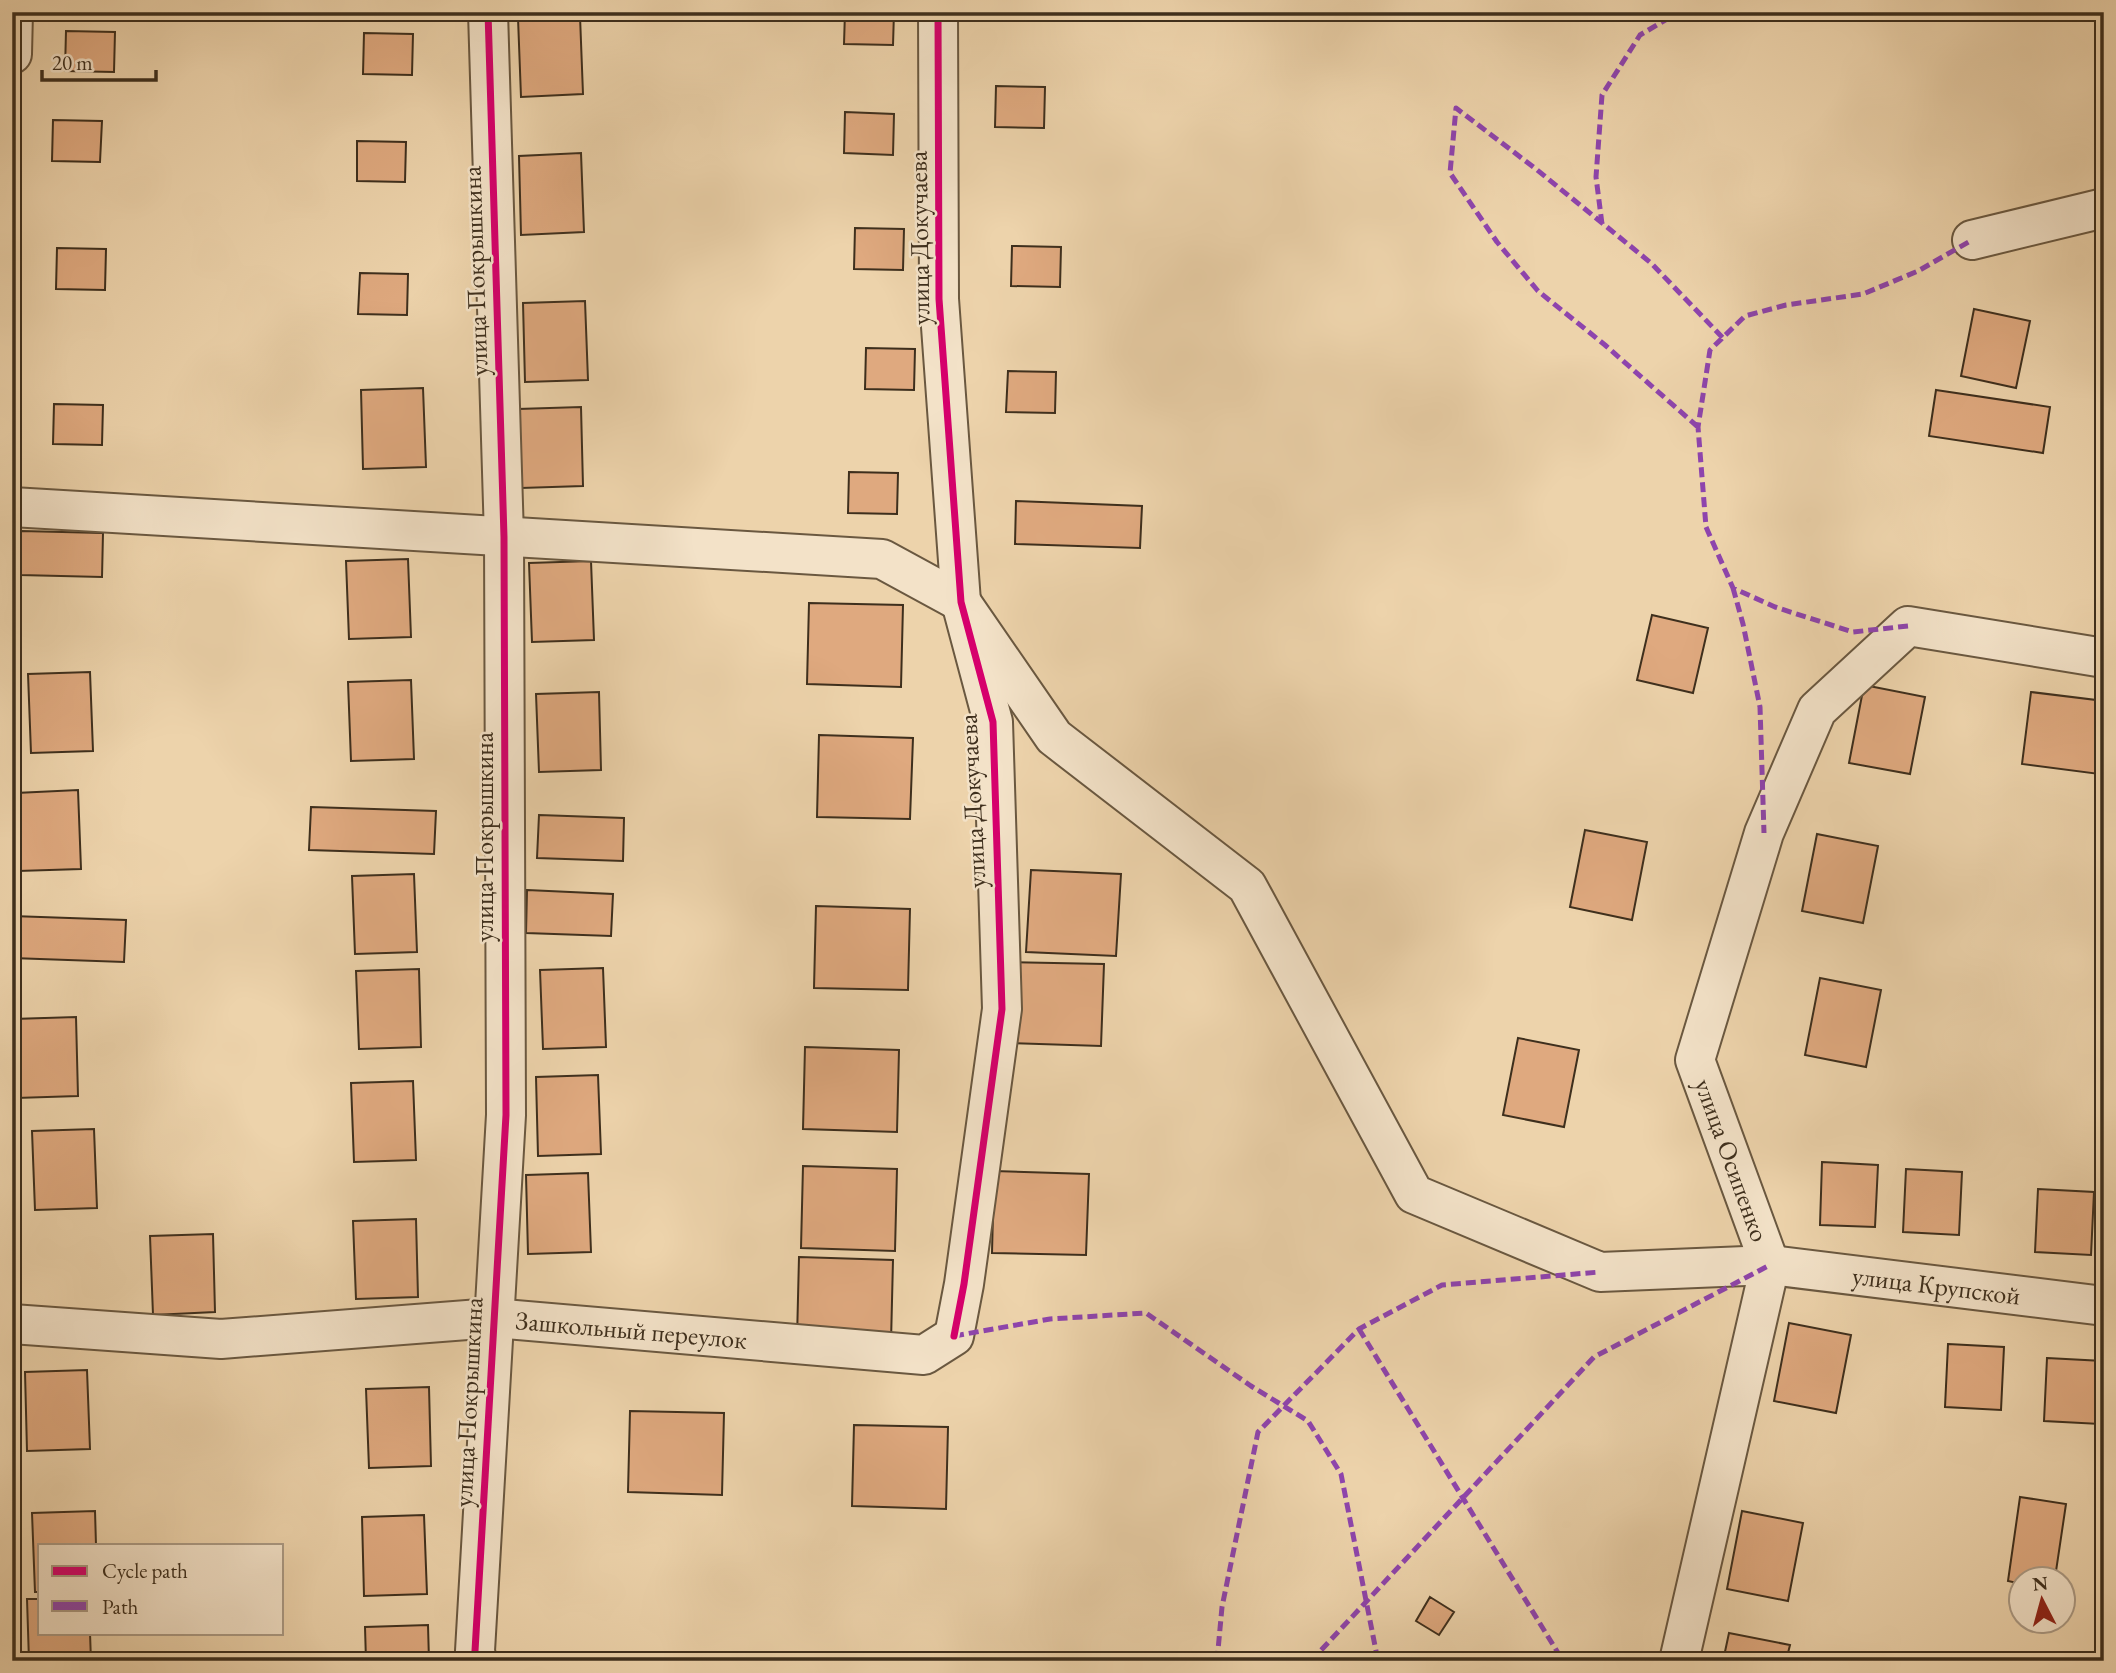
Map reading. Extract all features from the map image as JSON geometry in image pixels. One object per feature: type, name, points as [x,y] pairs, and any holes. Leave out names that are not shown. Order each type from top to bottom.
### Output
[{"type":"street","points":[[12,54],[13,12]]},
{"type":"street","name":"улица Покрышкина","points":[[477,1661],[475,1651],[506,1115],[504,537],[488,12]]},
{"type":"street","name":"улица Докучаева","points":[[938,12],[939,299],[961,602],[993,722],[1002,1009],[964,1284],[954,1336]]},
{"type":"street","points":[[1972,240],[2104,208]]},
{"type":"street","points":[[12,507],[882,559],[961,602]]},
{"type":"street","name":"улица Крупской","points":[[961,602],[1054,737],[1247,886],[1415,1194],[1600,1272],[1770,1265],[2104,1306]]},
{"type":"street","name":"улица Осипенко","points":[[1679,1661],[1770,1265],[1696,1060],[1764,833],[1817,710],[1908,626],[2104,658]]},
{"type":"street","name":"Зашкольный переулок","points":[[12,1324],[221,1339],[493,1318],[924,1355],[954,1336]]},
{"type":"building","points":[[845,12],[894,12],[893,45],[844,44]]},
{"type":"building","points":[[580,16],[583,94],[521,97],[518,18]]},
{"type":"building","points":[[66,31],[115,32],[114,72],[65,71]]},
{"type":"building","points":[[364,33],[413,34],[412,75],[363,74]]},
{"type":"building","points":[[996,86],[1045,87],[1044,128],[995,127]]},
{"type":"building","points":[[845,112],[894,114],[893,155],[844,153]]},
{"type":"building","points":[[53,120],[102,121],[100,162],[52,161]]},
{"type":"building","points":[[357,141],[406,142],[405,182],[357,181]]},
{"type":"building","points":[[581,153],[584,232],[521,235],[519,156]]},
{"type":"building","points":[[855,228],[904,229],[903,270],[854,269]]},
{"type":"building","points":[[1012,246],[1061,247],[1060,287],[1011,286]]},
{"type":"building","points":[[57,248],[106,249],[105,290],[56,289]]},
{"type":"building","points":[[360,273],[408,274],[407,315],[358,314]]},
{"type":"building","points":[[585,301],[588,380],[525,382],[523,303]]},
{"type":"building","points":[[1974,309],[2030,321],[2016,388],[1961,376]]},
{"type":"building","points":[[866,348],[915,349],[914,390],[865,389]]},
{"type":"building","points":[[1008,371],[1056,372],[1055,413],[1006,412]]},
{"type":"building","points":[[423,388],[426,467],[363,469],[361,390]]},
{"type":"building","points":[[1936,390],[2050,407],[2043,453],[1929,436]]},
{"type":"building","points":[[54,404],[103,405],[102,445],[53,444]]},
{"type":"building","points":[[581,407],[583,486],[521,488],[518,409]]},
{"type":"building","points":[[849,472],[898,473],[897,514],[848,513]]},
{"type":"building","points":[[1016,501],[1142,506],[1140,548],[1015,544]]},
{"type":"building","points":[[21,531],[103,533],[102,577],[20,575]]},
{"type":"building","points":[[408,559],[411,637],[349,639],[346,561]]},
{"type":"building","points":[[591,561],[594,640],[532,642],[529,563]]},
{"type":"building","points":[[809,603],[903,605],[901,687],[807,684]]},
{"type":"building","points":[[1652,615],[1708,628],[1693,693],[1637,680]]},
{"type":"building","points":[[90,672],[93,751],[31,753],[28,674]]},
{"type":"building","points":[[411,680],[414,759],[351,761],[348,682]]},
{"type":"building","points":[[1864,685],[1925,697],[1910,774],[1849,763]]},
{"type":"building","points":[[599,692],[601,770],[539,772],[536,694]]},
{"type":"building","points":[[2031,692],[2104,701],[2104,735],[2099,774],[2022,764]]},
{"type":"building","points":[[819,735],[913,738],[910,819],[817,817]]},
{"type":"building","points":[[78,790],[81,869],[18,871],[16,793]]},
{"type":"building","points":[[311,807],[436,811],[434,854],[309,850]]},
{"type":"building","points":[[539,815],[624,818],[623,861],[537,858]]},
{"type":"building","points":[[1585,830],[1647,842],[1632,920],[1570,907]]},
{"type":"building","points":[[1817,834],[1878,846],[1863,923],[1802,911]]},
{"type":"building","points":[[1031,870],[1121,874],[1116,956],[1026,952]]},
{"type":"building","points":[[414,874],[417,952],[355,954],[352,876]]},
{"type":"building","points":[[527,890],[613,894],[611,936],[526,933]]},
{"type":"building","points":[[816,906],[910,909],[908,990],[814,988]]},
{"type":"building","points":[[12,916],[126,920],[124,962],[12,958]]},
{"type":"building","points":[[1010,962],[1104,964],[1101,1046],[1008,1043]]},
{"type":"building","points":[[603,968],[606,1047],[543,1049],[540,970]]},
{"type":"building","points":[[419,969],[421,1047],[359,1049],[356,971]]},
{"type":"building","points":[[1820,978],[1881,990],[1866,1067],[1805,1055]]},
{"type":"building","points":[[76,1017],[78,1096],[16,1098],[13,1019]]},
{"type":"building","points":[[1518,1038],[1579,1050],[1564,1127],[1503,1115]]},
{"type":"building","points":[[805,1047],[899,1050],[897,1132],[803,1129]]},
{"type":"building","points":[[598,1075],[601,1154],[538,1156],[536,1077]]},
{"type":"building","points":[[413,1081],[416,1160],[354,1162],[351,1083]]},
{"type":"building","points":[[94,1129],[97,1208],[35,1210],[32,1131]]},
{"type":"building","points":[[1822,1162],[1878,1165],[1875,1227],[1820,1225]]},
{"type":"building","points":[[803,1166],[897,1169],[895,1251],[801,1248]]},
{"type":"building","points":[[1906,1169],[1962,1172],[1959,1235],[1903,1232]]},
{"type":"building","points":[[994,1171],[1089,1174],[1086,1255],[992,1253]]},
{"type":"building","points":[[588,1173],[591,1252],[528,1254],[526,1175]]},
{"type":"building","points":[[2038,1189],[2094,1192],[2091,1255],[2035,1252]]},
{"type":"building","points":[[416,1219],[418,1297],[356,1299],[353,1221]]},
{"type":"building","points":[[213,1234],[215,1312],[153,1315],[150,1236]]},
{"type":"building","points":[[799,1257],[893,1260],[891,1342],[797,1339]]},
{"type":"building","points":[[1789,1323],[1851,1335],[1836,1413],[1774,1401]]},
{"type":"building","points":[[1948,1344],[2004,1347],[2001,1410],[1945,1407]]},
{"type":"building","points":[[2047,1358],[2103,1361],[2100,1424],[2044,1421]]},
{"type":"building","points":[[87,1370],[90,1449],[27,1451],[25,1372]]},
{"type":"building","points":[[429,1387],[431,1466],[369,1468],[366,1389]]},
{"type":"building","points":[[630,1411],[724,1413],[722,1495],[628,1492]]},
{"type":"building","points":[[854,1425],[948,1427],[946,1509],[852,1506]]},
{"type":"building","points":[[2020,1497],[2066,1504],[2057,1564],[2010,1564]]},
{"type":"building","points":[[95,1511],[96,1544],[38,1544],[38,1592],[35,1592],[32,1513]]},
{"type":"building","points":[[1742,1511],[1803,1523],[1788,1601],[1727,1589]]},
{"type":"building","points":[[424,1515],[427,1594],[364,1596],[362,1517]]},
{"type":"building","points":[[1430,1597],[1454,1612],[1439,1635],[1416,1621]]},
{"type":"building","points":[[27,1599],[38,1599],[38,1634],[90,1634],[91,1661],[29,1661]]},
{"type":"building","points":[[428,1625],[429,1661],[366,1661],[365,1627]]},
{"type":"building","points":[[1729,1633],[1790,1645],[1786,1661],[1723,1661]]},
{"type":"marked path","points":[[1602,224],[1596,177],[1602,95],[1640,35],[1679,12]]},
{"type":"marked path","points":[[1698,427],[1605,345],[1538,291],[1497,242],[1450,173],[1456,108],[1651,263],[1723,338]]},
{"type":"marked path","points":[[1908,626],[1853,632],[1775,607],[1733,588],[1706,527],[1698,427],[1710,350],[1745,316],[1786,305],[1863,294],[1918,271],[1972,240]]},
{"type":"marked path","points":[[1733,588],[1760,707],[1764,833]]},
{"type":"marked path","points":[[1311,1661],[1594,1357],[1770,1265]]},
{"type":"marked path","points":[[1217,1661],[1222,1607],[1258,1432],[1359,1329],[1442,1285],[1600,1272]]},
{"type":"marked path","points":[[954,1336],[1050,1319],[1146,1313],[1251,1386],[1308,1421],[1341,1474],[1378,1661]]},
{"type":"marked path","points":[[1359,1329],[1563,1661]]},
{"type":"cycle path","points":[[477,1661],[475,1651],[506,1115],[504,537],[488,12]]},
{"type":"cycle path","points":[[938,12],[939,299],[961,602],[993,722],[1002,1009],[964,1284],[954,1336]]}]
